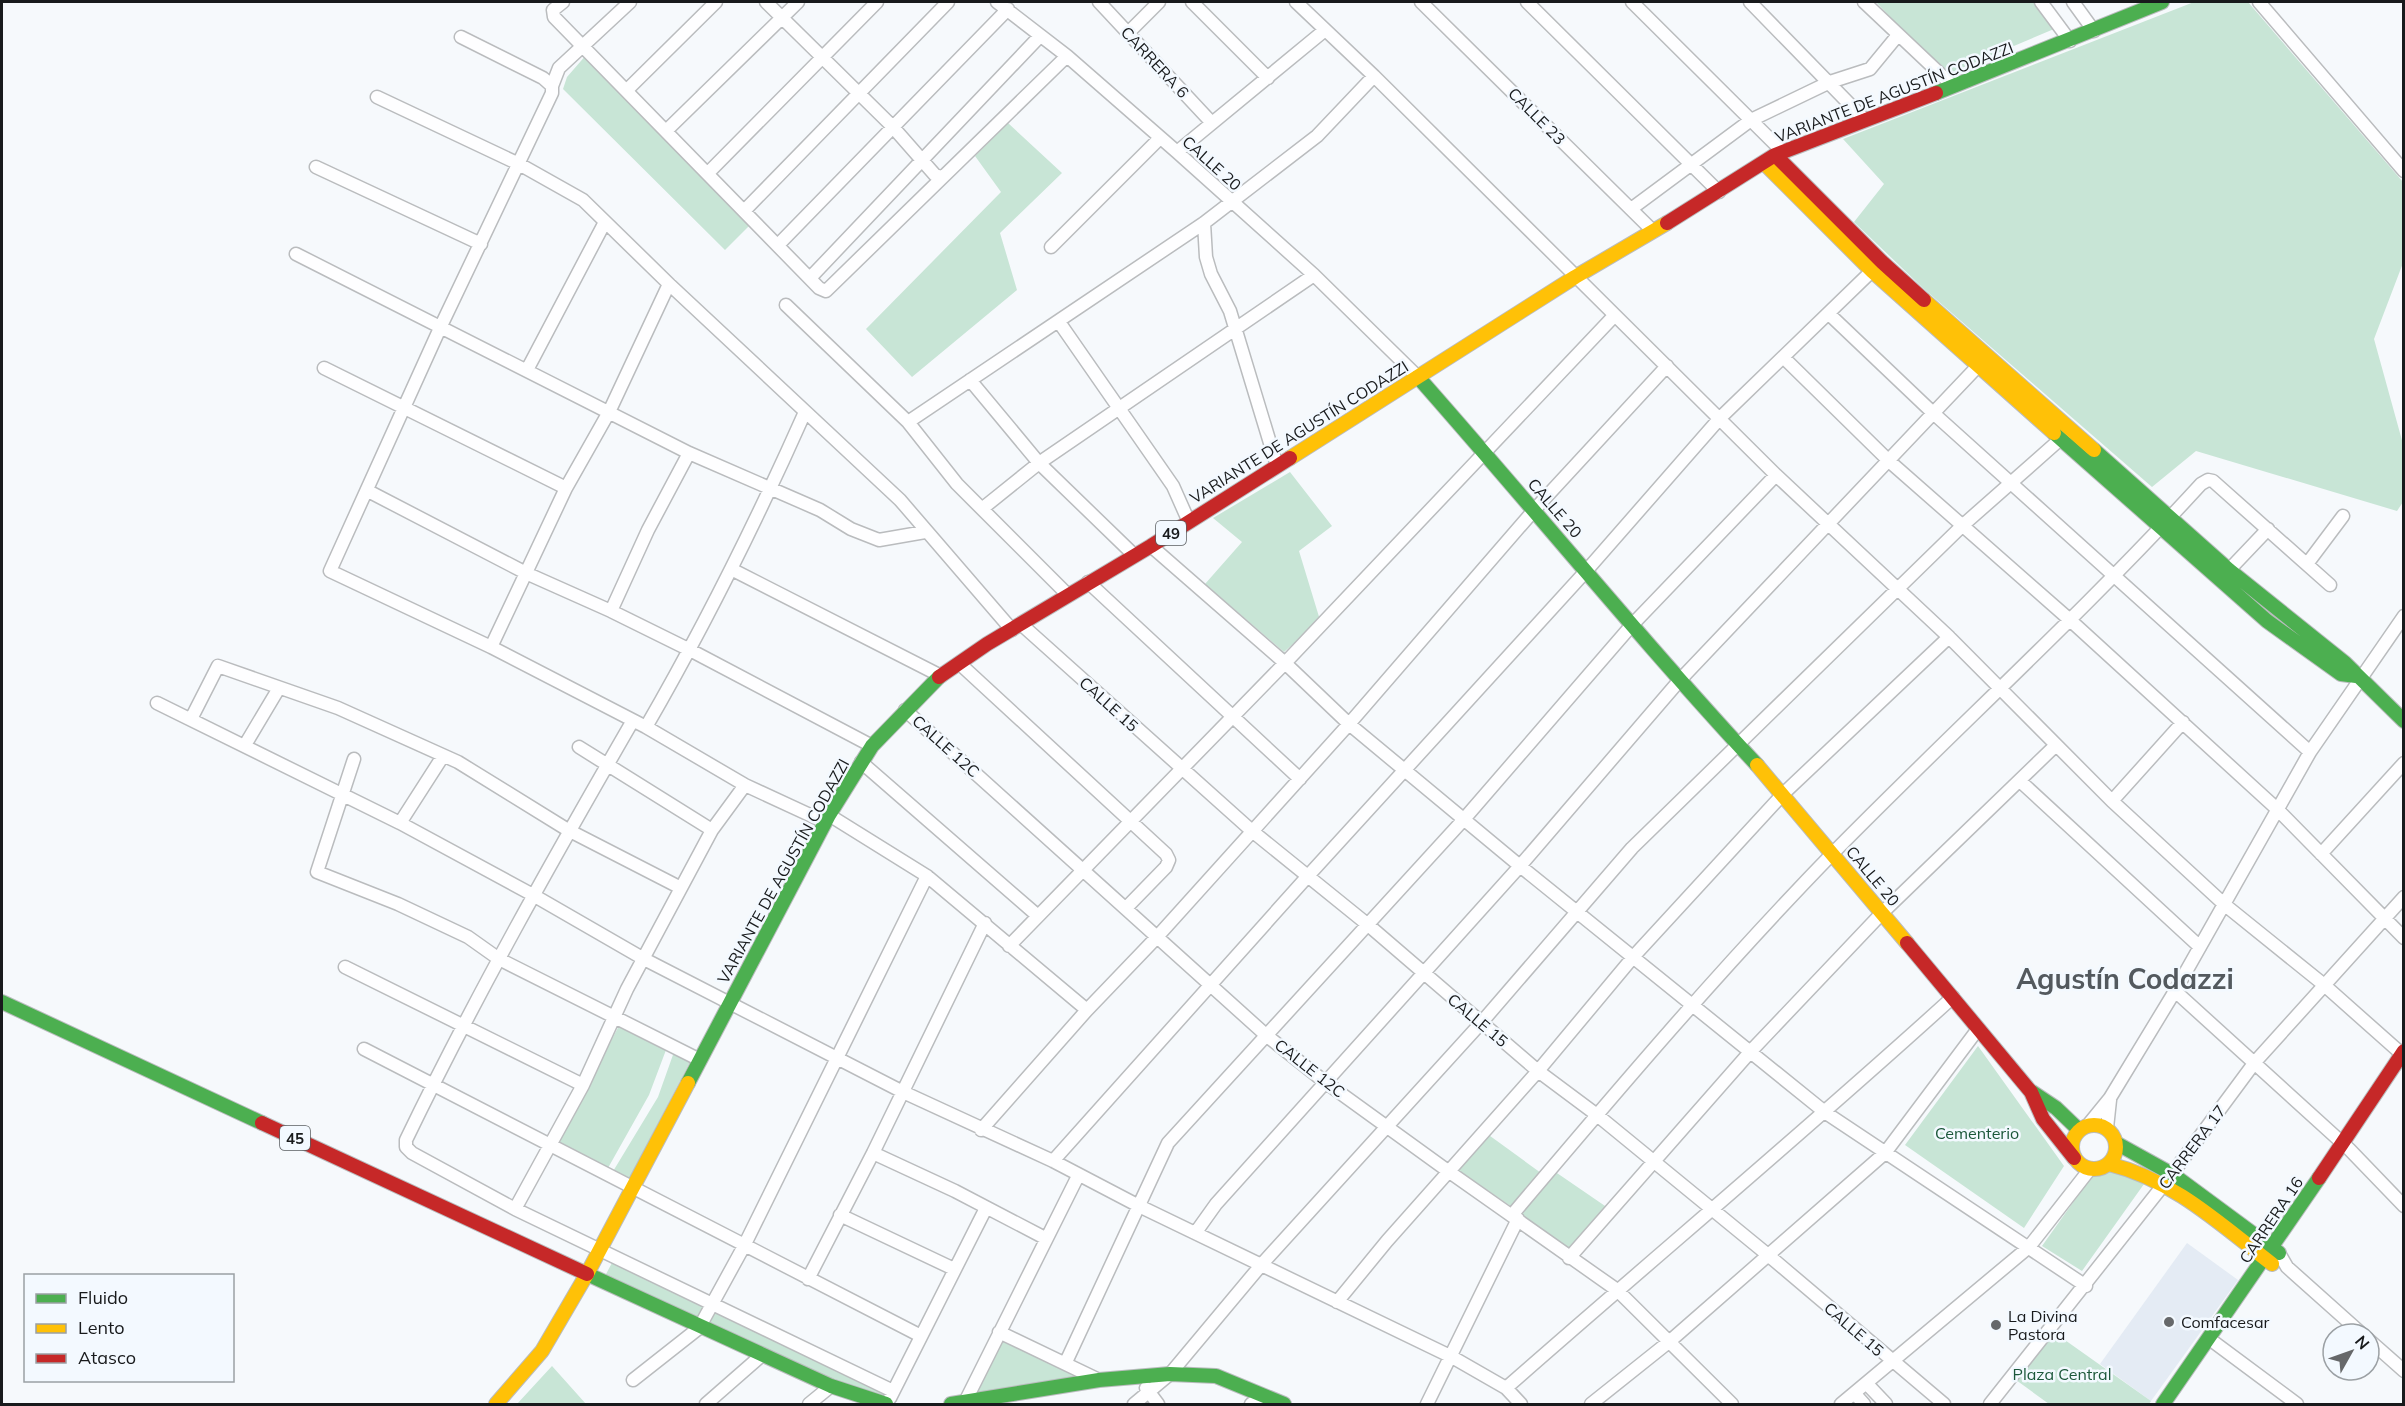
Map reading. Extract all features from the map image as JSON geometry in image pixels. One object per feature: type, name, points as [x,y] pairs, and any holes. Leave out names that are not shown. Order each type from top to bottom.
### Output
[{"type":"main road","name":"VARIANTE DE AGUSTÍN CODAZZI","points":[[496,1404],[542,1351],[588,1274],[599,1249],[827,819],[861,762],[872,746],[905,710],[941,676],[1575,277],[1774,157],[2070,41],[2163,2]]},
{"type":"main road","points":[[1774,157],[1877,267],[1978,366],[2066,434]]},
{"type":"main road","points":[[1877,267],[1993,361],[2066,434],[2166,524],[2268,621],[2341,674],[2358,678]]},
{"type":"main road","name":"CALLE 20","points":[[1418,377],[1535,509],[1679,681],[1783,794],[1833,853],[2031,1092],[2043,1119],[2074,1158]]},
{"type":"main road","points":[[2166,524],[2229,570],[2345,663],[2403,721]]},
{"type":"main road","name":"45","points":[[2,1002],[588,1274]]},
{"type":"main road","name":"CARRERA 16","points":[[2172,1404],[2345,1147],[2403,1054]]},
{"type":"main road","name":"CARRERA 16","points":[[2345,1147],[2403,1071]]},
{"type":"main road","name":"CALLE 20","points":[[2031,1092],[2084,1128]]},
{"type":"main road","points":[[2116,1143],[2116,1154],[2109,1164],[2100,1169],[2090,1169],[2081,1165],[2074,1158],[2073,1138],[2084,1128],[2098,1125],[2107,1128],[2116,1143],[2168,1178],[2272,1256]]},
{"type":"main road","points":[[2109,1164],[2168,1178]]},
{"type":"main road","name":"CARRERA 16","points":[[2163,1404],[2272,1256]]},
{"type":"main road","points":[[588,1274],[699,1328],[831,1386],[887,1404]]},
{"type":"main road","points":[[951,1404],[1014,1399],[1100,1380],[1170,1374],[1216,1376],[1257,1400],[1284,1404]]},
{"type":"street","points":[[563,2],[554,10],[554,17],[584,45],[819,288],[830,290],[941,177],[948,174],[1067,56]]},
{"type":"street","points":[[630,2],[559,68],[549,103],[440,328],[330,571],[491,647],[632,722],[646,727],[746,784],[827,819],[927,876],[986,923],[1009,946],[1087,1010]]},
{"type":"street","points":[[627,90],[716,2]]},
{"type":"street","points":[[766,2],[892,126],[934,175],[941,177]]},
{"type":"street","points":[[667,130],[798,2]]},
{"type":"street","points":[[708,173],[877,2]]},
{"type":"street","points":[[745,210],[948,2]]},
{"type":"street","name":"CALLE 20","points":[[997,2],[1067,56],[1177,152],[1231,203],[1314,275],[1418,377]]},
{"type":"street","name":"CARRERA 6","points":[[1099,2],[1212,123]]},
{"type":"street","points":[[1128,33],[1159,2]]},
{"type":"street","points":[[1192,2],[1268,78]]},
{"type":"street","points":[[1296,2],[1374,76],[1776,476],[1949,637],[2112,801],[2225,905],[2323,984],[2403,1054]]},
{"type":"street","points":[[1527,2],[1719,192]]},
{"type":"street","points":[[1632,2],[1751,120],[1774,157]]},
{"type":"street","points":[[1750,2],[1866,120]]},
{"type":"street","points":[[1864,2],[1953,86]]},
{"type":"street","points":[[2041,2],[2070,41]]},
{"type":"street","points":[[2073,2],[2094,31]]},
{"type":"street","points":[[2259,2],[2403,171]]},
{"type":"street","name":"CALLE 23","points":[[1425,3],[1653,231]]},
{"type":"street","points":[[778,245],[1008,9]]},
{"type":"street","points":[[1177,152],[1325,30]]},
{"type":"street","points":[[1631,209],[1751,120],[1830,82],[1870,69],[1898,35]]},
{"type":"street","points":[[810,278],[1040,36]]},
{"type":"street","points":[[461,37],[543,78],[552,86]]},
{"type":"street","points":[[908,422],[1059,322],[1231,203],[1317,136],[1374,76]]},
{"type":"street","name":"CALLE 15","points":[[377,97],[519,164],[583,200],[669,284],[900,500],[925,532],[1017,628],[1252,831],[1367,924],[1538,1071],[1597,1115],[1944,1404]]},
{"type":"street","points":[[1051,247],[1160,138]]},
{"type":"street","points":[[316,167],[481,244]]},
{"type":"street","points":[[527,369],[605,222]]},
{"type":"street","points":[[1204,223],[1206,257],[1235,328],[1277,466]]},
{"type":"street","points":[[296,254],[690,453],[820,510],[851,529],[879,540],[925,532]]},
{"type":"street","points":[[1053,1161],[1307,877],[1587,570],[1720,418],[1877,267]]},
{"type":"street","points":[[983,508],[1039,463],[1120,410],[1314,275]]},
{"type":"street","points":[[491,647],[528,574],[566,488],[609,412],[669,284]]},
{"type":"street","points":[[786,305],[908,422],[957,484],[1068,595]]},
{"type":"street","points":[[1829,314],[1932,412],[2310,752]]},
{"type":"street","points":[[1009,946],[1285,663],[1614,316]]},
{"type":"street","points":[[1059,322],[1173,486],[1189,522]]},
{"type":"street","points":[[1784,358],[1889,461],[2070,620],[2277,809],[2403,938]]},
{"type":"street","points":[[1196,1232],[1216,1204],[1520,866],[1679,681],[1889,461],[1932,412],[1978,366],[1993,361]]},
{"type":"street","points":[[981,1130],[1087,1010],[1157,937],[1300,779],[1535,509],[1667,366]]},
{"type":"street","points":[[324,368],[566,488]]},
{"type":"street","points":[[970,380],[1039,463],[1134,555]]},
{"type":"street","points":[[646,727],[690,650],[771,490],[805,412]]},
{"type":"street","points":[[1134,1404],[1170,1374],[1262,1264],[1481,1023],[1632,848],[1962,526],[2066,434]]},
{"type":"street","points":[[611,610],[648,530],[690,453]]},
{"type":"street","points":[[1066,1362],[1168,1143],[1465,818],[1632,626],[1776,476]]},
{"type":"street","points":[[1427,1404],[1452,1357],[1515,1217],[1597,1115],[1694,1004],[1833,853],[2114,577],[2208,480],[2213,481],[2330,585]]},
{"type":"street","points":[[368,491],[528,574],[611,610],[872,746]]},
{"type":"street","points":[[2307,564],[2343,516]]},
{"type":"street","points":[[2229,570],[2268,529]]},
{"type":"street","points":[[1150,546],[1285,663],[1349,724],[1520,866],[1751,1050],[1826,1113],[2086,1286]]},
{"type":"street","points":[[731,569],[941,676]]},
{"type":"street","points":[[1088,582],[1300,779]]},
{"type":"street","points":[[2084,1128],[2110,1098],[2175,991],[2310,752],[2358,678],[2403,616]]},
{"type":"street","points":[[1337,1302],[1448,1171],[1538,1071],[1634,956],[1783,794],[1949,637]]},
{"type":"street","points":[[960,664],[1132,821],[1169,860],[1166,867],[1127,907]]},
{"type":"street","points":[[191,719],[218,666],[338,708],[443,756],[568,830],[681,888]]},
{"type":"street","points":[[245,746],[279,688]]},
{"type":"street","points":[[157,703],[400,824],[533,895],[644,959],[903,1092],[981,1130],[1053,1161],[1139,1206],[1452,1357],[1506,1388],[1521,1404]]},
{"type":"street","name":"CALLE 12C","points":[[905,710],[1127,907],[1211,987],[1267,1036],[1325,1082],[1617,1290],[1732,1404]]},
{"type":"street","points":[[632,722],[568,830],[463,1026],[406,1140],[406,1147],[412,1153],[515,1209],[894,1392]]},
{"type":"street","points":[[2112,801],[2183,722]]},
{"type":"street","points":[[1569,1258],[1751,1050],[1882,913],[2055,746]]},
{"type":"street","points":[[579,747],[712,830]]},
{"type":"street","points":[[400,824],[443,756]]},
{"type":"street","points":[[354,759],[317,872],[398,904],[468,937],[499,959],[700,1060]]},
{"type":"street","points":[[861,762],[1038,916]]},
{"type":"street","points":[[2320,854],[2403,764]]},
{"type":"street","points":[[2020,781],[2200,947]]},
{"type":"street","points":[[515,1209],[583,1085],[644,959],[712,830],[746,784]]},
{"type":"street","points":[[633,1380],[699,1328],[744,1246],[927,876]]},
{"type":"street","name":"CARRERA 17","points":[[1990,1404],[2086,1286],[2255,1062],[2403,897]]},
{"type":"street","points":[[808,1279],[986,923]]},
{"type":"street","points":[[345,967],[583,1085]]},
{"type":"street","points":[[2175,991],[2255,1062],[2345,1147],[2403,1206]]},
{"type":"street","points":[[1506,1388],[1710,1209],[1826,1113],[1953,997]]},
{"type":"street","points":[[1591,1404],[1670,1341],[1885,1153],[1978,1029]]},
{"type":"street","points":[[364,1049],[921,1336]]},
{"type":"street","points":[[2107,1128],[2110,1098]]},
{"type":"street","points":[[873,1153],[1045,1238]]},
{"type":"street","points":[[1841,1404],[2029,1247],[2090,1169]]},
{"type":"street","points":[[965,1402],[1078,1176]]},
{"type":"street","points":[[887,1404],[986,1208]]},
{"type":"street","points":[[840,1215],[954,1269]]},
{"type":"street","points":[[2272,1256],[2349,1322]]},
{"type":"street","points":[[999,1332],[1100,1380]]},
{"type":"street","points":[[2215,1343],[2297,1404]]},
{"type":"street","points":[[2381,1351],[2403,1371]]},
{"type":"street","points":[[706,1404],[762,1355]]},
{"type":"street","points":[[1137,1378],[1158,1404]]},
{"type":"street","points":[[1867,1384],[1886,1404]]},
{"type":"street","points":[[809,1404],[831,1386]]},
{"type":"street","points":[[1855,1394],[1864,1404]]},
{"type":"shaded area","name":"Comfacesar","points":[[2187,1243],[2238,1280],[2151,1401],[2100,1364]]},
{"type":"green space","points":[[1876,2],[2033,2],[2054,29],[1950,73],[1906,34]]},
{"type":"green space","points":[[2194,2],[2248,2],[2403,182],[2403,263],[2374,339],[2403,444],[2403,502],[2397,511],[2196,451],[2152,487],[1923,288],[1854,222],[1884,184],[1843,139]]},
{"type":"green space","points":[[587,54],[750,225],[725,250],[563,89],[567,77]]},
{"type":"green space","points":[[1008,123],[1062,173],[1000,233],[1017,290],[912,377],[866,329],[1001,192],[975,156]]},
{"type":"green space","points":[[1290,472],[1332,526],[1299,551],[1320,620],[1284,652],[1205,584],[1242,542],[1213,518]]},
{"type":"green space","points":[[620,1024],[666,1050],[649,1095],[608,1168],[556,1143]]},
{"type":"green space","name":"Cementerio","points":[[1978,1046],[2064,1166],[2024,1228],[1905,1145]]},
{"type":"green space","points":[[674,1052],[691,1060],[628,1181],[612,1173],[658,1097]]},
{"type":"green space","points":[[1486,1133],[1541,1173],[1512,1207],[1455,1168]]},
{"type":"green space","points":[[2112,1169],[2149,1177],[2082,1271],[2042,1246],[2094,1173]]},
{"type":"green space","points":[[1554,1171],[1608,1208],[1568,1253],[1518,1215]]},
{"type":"green space","points":[[614,1259],[708,1306],[699,1321],[605,1276]]},
{"type":"green space","points":[[716,1310],[889,1392],[885,1399],[833,1381],[708,1325]]},
{"type":"green space","name":"Plaza Central","points":[[2055,1333],[2151,1401],[2149,1404],[2049,1404],[2016,1380]]},
{"type":"green space","points":[[1001,1338],[1087,1377],[972,1395]]},
{"type":"green space","points":[[552,1366],[586,1404],[517,1404]]},
{"type":"traffic: fast","points":[[1936,93],[2162,2]]},
{"type":"traffic: fast","points":[[1418,377],[1757,765]]},
{"type":"traffic: fast","points":[[2054,433],[2267,621],[2341,674],[2356,676]]},
{"type":"traffic: fast","points":[[2094,450],[2229,570],[2345,663],[2404,721]]},
{"type":"traffic: fast","points":[[688,1083],[829,815],[872,746],[939,677]]},
{"type":"traffic: fast","points":[[2,1002],[262,1123]]},
{"type":"traffic: fast","points":[[2032,1092],[2056,1108],[2079,1130]]},
{"type":"traffic: fast","points":[[2116,1143],[2172,1174],[2279,1253]]},
{"type":"traffic: fast","points":[[2163,1404],[2319,1178]]},
{"type":"traffic: fast","points":[[587,1274],[831,1386],[886,1404]]},
{"type":"traffic: fast","points":[[951,1404],[1099,1380],[1170,1374],[1216,1376],[1284,1404]]},
{"type":"traffic: slow","points":[[1764,163],[1872,271],[2054,433]]},
{"type":"traffic: slow","points":[[1290,458],[1575,277],[1667,223]]},
{"type":"traffic: slow","points":[[1924,300],[2094,450]]},
{"type":"traffic: slow","points":[[1757,765],[1907,943]]},
{"type":"traffic: slow","points":[[496,1404],[542,1351],[587,1274],[688,1083]]},
{"type":"traffic: slow","points":[[2094,1125],[2103,1126],[2110,1131],[2115,1138],[2116,1147],[2115,1156],[2110,1163],[2103,1168],[2094,1169],[2085,1168],[2078,1163],[2073,1156],[2072,1147],[2073,1138],[2078,1131],[2085,1126],[2094,1125]]},
{"type":"traffic: slow","points":[[2109,1164],[2133,1171],[2175,1192],[2215,1219],[2272,1264]]},
{"type":"traffic: jam","points":[[1667,223],[1775,155],[1936,93]]},
{"type":"traffic: jam","points":[[1775,155],[1882,262],[1924,300]]},
{"type":"traffic: jam","points":[[939,677],[987,644],[1151,546],[1290,458]]},
{"type":"traffic: jam","points":[[1907,943],[2031,1092],[2043,1119],[2074,1158]]},
{"type":"traffic: jam","points":[[2319,1178],[2404,1051]]},
{"type":"traffic: jam","points":[[262,1123],[587,1274]]},
{"type":"place","name":"Comfacesar","points":[[2169,1322]]},
{"type":"place","name":"La Divina Pastora","points":[[1996,1325]]},
{"type":"district","name":"Agustín Codazzi","points":[[2125,978]]}]
